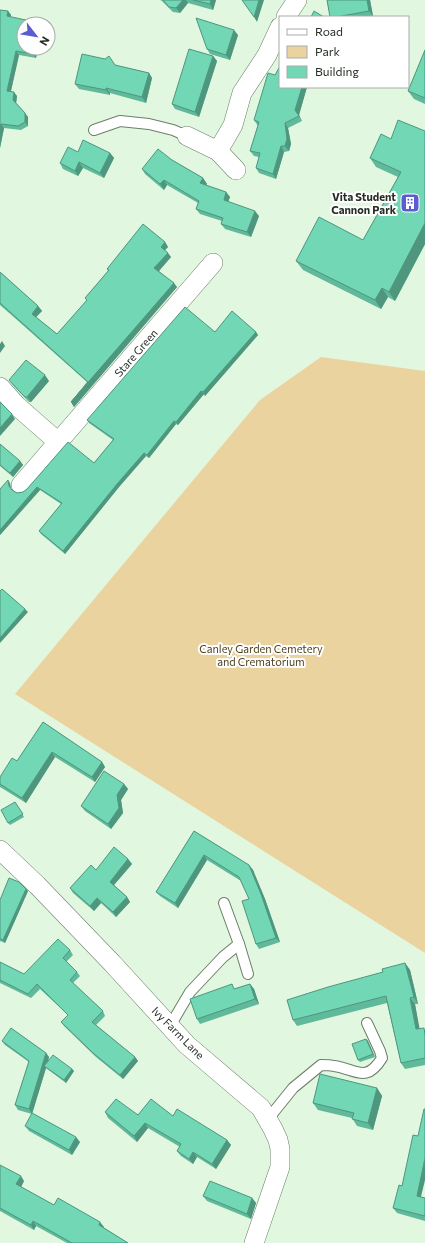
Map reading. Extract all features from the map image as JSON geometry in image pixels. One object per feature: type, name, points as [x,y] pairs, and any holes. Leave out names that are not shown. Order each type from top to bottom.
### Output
[{"type":"street","points":[[287,16],[297,0]]},
{"type":"street","points":[[218,151],[233,125],[242,93],[267,54],[279,29]]},
{"type":"street","points":[[186,136],[218,151],[236,170]]},
{"type":"street","name":"Stare Green","points":[[21,485],[214,263]]},
{"type":"street","points":[[0,387],[17,406],[58,442]]},
{"type":"street","name":"Ivy Farm Lane","points":[[2,858],[48,896],[187,1045],[261,1108],[273,1129],[279,1145],[280,1166],[254,1243]]},
{"type":"lane","points":[[94,130],[120,120],[150,124],[173,130],[186,136]]},
{"type":"lane","points":[[224,903],[248,974]]},
{"type":"lane","points":[[170,1026],[190,992],[223,957],[239,944]]},
{"type":"lane","points":[[268,1119],[293,1088],[321,1065],[335,1066],[356,1073],[365,1073],[376,1067],[382,1058],[367,1023]]},
{"type":"green space","name":"Canley Garden Cemetery and Crematorium","points":[[321,357],[425,371],[425,953],[15,694],[260,400]]},
{"type":"building","points":[[163,0],[183,0],[176,8],[169,7]]},
{"type":"building","points":[[193,0],[211,0],[210,4]]},
{"type":"building","points":[[242,0],[259,0],[254,17]]},
{"type":"building","points":[[327,0],[367,0],[369,11],[342,16],[330,16]]},
{"type":"building","points":[[0,10],[8,11],[7,16],[16,18],[16,51],[7,91],[14,92],[13,100],[25,113],[25,122],[18,126],[1,124],[0,128]]},
{"type":"building","points":[[314,11],[322,16],[312,16]]},
{"type":"building","points":[[196,18],[234,30],[226,55],[207,49]]},
{"type":"building","points":[[189,49],[213,56],[195,112],[172,104]]},
{"type":"building","points":[[425,50],[425,98],[408,91]]},
{"type":"building","points":[[82,54],[105,59],[109,56],[115,65],[149,73],[142,97],[106,88],[106,90],[75,84]]},
{"type":"building","points":[[279,68],[279,88],[302,88],[295,110],[299,116],[285,123],[287,139],[285,146],[281,146],[273,174],[256,168],[260,153],[250,151],[259,122],[254,120],[268,73],[275,75]]},
{"type":"building","name":"Vita Student Cannon Park","points":[[398,120],[425,131],[425,223],[389,292],[382,288],[375,300],[296,261],[319,217],[363,240],[401,172],[370,158],[381,134],[391,139]]},
{"type":"building","points":[[83,140],[110,153],[100,173],[79,162],[75,171],[60,163],[68,147],[78,152]]},
{"type":"building","points":[[158,149],[172,160],[203,178],[200,183],[226,192],[224,200],[255,211],[247,232],[221,224],[223,218],[196,209],[199,201],[164,180],[160,184],[142,169]]},
{"type":"building","points":[[143,224],[165,242],[161,247],[168,253],[154,268],[174,283],[71,402],[88,382],[0,303],[0,272],[38,306],[32,314],[57,334],[87,300],[85,298],[109,270],[107,269]]},
{"type":"building","points":[[185,307],[215,332],[232,311],[256,332],[203,392],[201,391],[176,422],[174,421],[147,455],[144,453],[63,551],[39,531],[62,503],[37,487],[0,530],[0,489],[8,480],[9,486],[12,490],[17,493],[23,492],[68,442],[94,463],[114,439],[87,420]]},
{"type":"building","points":[[26,360],[45,375],[27,397],[25,397],[9,380]]},
{"type":"building","points":[[0,402],[12,414],[0,428]]},
{"type":"building","points":[[0,444],[20,461],[10,473],[0,465]]},
{"type":"building","points":[[2,589],[25,609],[0,638],[0,591]]},
{"type":"building","points":[[43,722],[102,762],[92,777],[52,752],[22,798],[0,784],[0,777],[12,758],[17,761]]},
{"type":"building","points":[[104,771],[124,784],[117,795],[119,808],[108,824],[81,806]]},
{"type":"building","points":[[15,802],[23,814],[8,823],[1,810]]},
{"type":"building","points":[[194,831],[249,865],[276,938],[256,944],[242,901],[249,899],[239,877],[204,855],[175,903],[156,892]]},
{"type":"building","points":[[114,847],[128,859],[110,882],[127,897],[113,912],[97,898],[90,906],[70,888],[91,865],[96,870]]},
{"type":"building","points":[[9,878],[19,882],[26,889],[3,940],[0,939],[0,900]]},
{"type":"building","points":[[58,939],[70,950],[63,958],[77,972],[70,980],[103,1011],[92,1022],[135,1057],[120,1075],[93,1053],[61,1022],[68,1015],[37,984],[28,994],[0,980],[0,962],[24,974]]},
{"type":"building","points":[[405,963],[414,997],[410,998],[416,1029],[424,1028],[425,1058],[401,1063],[386,996],[293,1020],[287,1000],[383,972],[382,969]]},
{"type":"building","points":[[232,984],[234,989],[250,984],[255,999],[197,1019],[190,999]]},
{"type":"building","points":[[11,1028],[46,1053],[29,1109],[15,1105],[29,1061],[2,1041]]},
{"type":"building","points":[[366,1039],[373,1054],[358,1060],[352,1044]]},
{"type":"building","points":[[53,1055],[72,1069],[64,1080],[44,1066]]},
{"type":"building","points":[[320,1074],[377,1088],[368,1123],[352,1119],[354,1113],[313,1103]]},
{"type":"building","points":[[116,1099],[138,1115],[151,1099],[173,1116],[177,1109],[227,1140],[212,1164],[193,1152],[189,1159],[177,1151],[181,1144],[145,1123],[134,1136],[105,1112]]},
{"type":"building","points":[[424,1109],[425,1158],[417,1196],[425,1198],[425,1216],[393,1208],[399,1185],[402,1186],[413,1135],[418,1136]]},
{"type":"building","points":[[32,1113],[76,1137],[69,1150],[25,1126]]},
{"type":"building","points":[[0,1165],[21,1176],[16,1184],[54,1205],[58,1198],[100,1222],[99,1225],[128,1243],[72,1243],[33,1221],[31,1225],[0,1208]]},
{"type":"building","points":[[210,1181],[252,1198],[247,1214],[203,1196]]},
{"type":"place","name":"Vita Student Cannon Park","points":[[410,203]]}]
